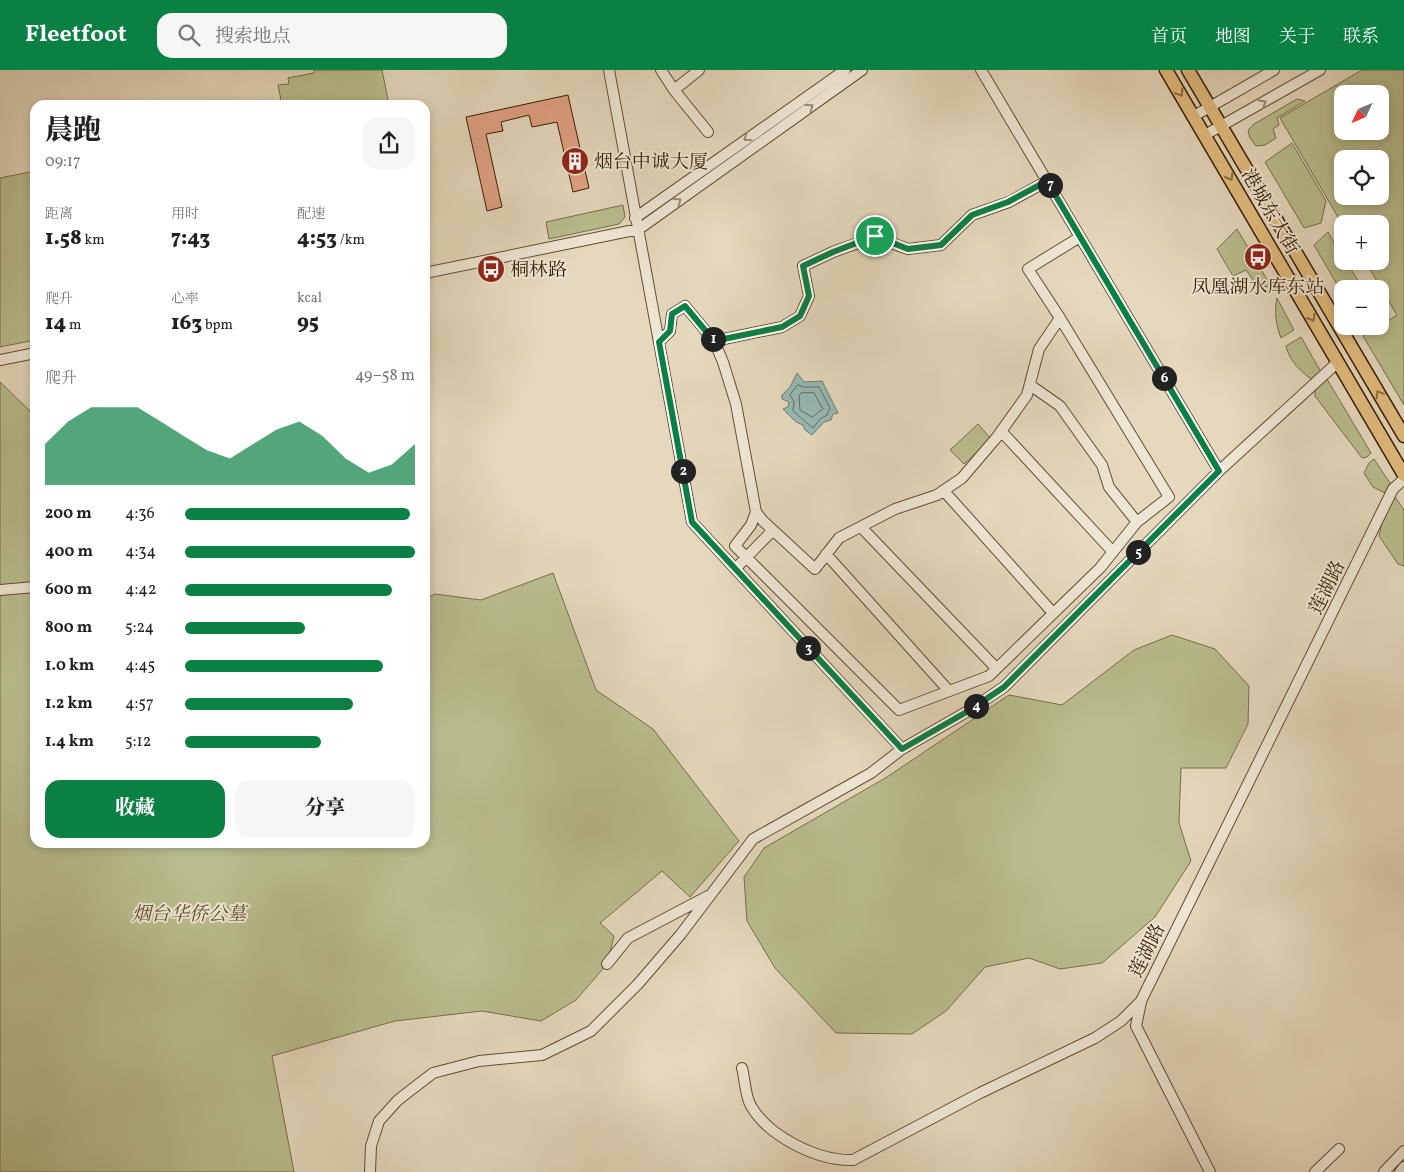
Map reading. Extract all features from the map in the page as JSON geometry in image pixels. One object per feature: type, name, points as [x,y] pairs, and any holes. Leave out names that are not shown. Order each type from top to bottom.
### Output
[{"type":"main road","name":"港城东大街","points":[[1166,70],[1404,477]]},
{"type":"main road","name":"港城东大街","points":[[1188,70],[1404,436]]},
{"type":"street","points":[[609,70],[692,522],[902,749]]},
{"type":"street","points":[[661,70],[674,90],[708,132]]},
{"type":"street","points":[[674,90],[699,70]]},
{"type":"street","points":[[635,218],[844,70]]},
{"type":"street","points":[[430,272],[638,229],[862,70]]},
{"type":"street","points":[[981,70],[1219,471]]},
{"type":"street","points":[[1194,116],[1274,70]]},
{"type":"street","points":[[1205,135],[1221,128],[1320,70]]},
{"type":"street","points":[[714,341],[782,327],[800,316],[809,296],[803,266],[875,236],[908,249],[941,245],[972,215],[1008,202],[1047,181]]},
{"type":"street","points":[[659,342],[670,331],[672,314],[685,306],[714,341],[736,404],[756,512],[752,525],[735,546],[899,710],[988,676],[1100,568],[1137,522],[1169,497],[1028,269],[1080,237]]},
{"type":"street","points":[[756,512],[815,570],[839,538],[895,509],[937,495],[962,478],[1028,395],[1039,349],[1060,318]]},
{"type":"street","points":[[0,360],[30,354]]},
{"type":"street","points":[[370,1172],[371,1146],[379,1121],[398,1100],[433,1073],[479,1061],[542,1055],[591,1031],[638,984],[681,934],[753,839],[871,773],[902,749],[970,710],[1004,687],[1219,471],[1338,362]]},
{"type":"street","points":[[1030,385],[1060,406],[1102,465],[1109,488],[1137,522]]},
{"type":"street","points":[[1001,431],[1113,552]]},
{"type":"street","name":"莲湖路","points":[[742,1068],[750,1105],[775,1133],[804,1149],[837,1161],[853,1160],[980,1093],[1095,1038],[1122,1021],[1141,1001],[1393,489],[1404,477]]},
{"type":"street","points":[[944,490],[1053,613]]},
{"type":"street","points":[[861,527],[996,668]]},
{"type":"street","points":[[735,569],[773,530]]},
{"type":"street","points":[[826,554],[949,691]]},
{"type":"street","points":[[0,590],[30,588]]},
{"type":"street","points":[[607,964],[628,938],[711,894]]},
{"type":"street","points":[[1141,1001],[1136,1026],[1210,1172]]},
{"type":"street","points":[[1315,1172],[1339,1149]]},
{"type":"street","points":[[1384,1172],[1404,1150]]},
{"type":"street","points":[[1400,1172],[1404,1167]]},
{"type":"green space","points":[[314,70],[382,70],[388,100],[281,100],[278,85],[289,84],[288,78],[314,73]]},
{"type":"green space","points":[[1362,70],[1404,70],[1404,405],[1363,336],[1389,335],[1389,320],[1397,315],[1389,302],[1389,280],[1376,280],[1370,270],[1389,270],[1389,215],[1337,215],[1280,118],[1334,86],[1334,140],[1389,140],[1389,85],[1336,85]]},
{"type":"green space","points":[[1297,99],[1305,101],[1277,118],[1279,125],[1273,129],[1276,138],[1265,145],[1256,146],[1250,138],[1248,130],[1254,124]]},
{"type":"green space","points":[[1292,143],[1326,201],[1321,223],[1304,228],[1265,162]]},
{"type":"green space","points":[[30,172],[30,341],[0,347],[0,178]]},
{"type":"green space","points":[[623,205],[625,217],[619,224],[549,239],[546,222]]},
{"type":"green space","points":[[1237,229],[1272,288],[1256,284],[1246,270],[1233,276],[1217,249]]},
{"type":"green space","points":[[1328,232],[1334,242],[1334,270],[1351,270],[1358,280],[1334,280],[1314,245]]},
{"type":"green space","points":[[1277,298],[1294,330],[1281,338],[1276,318]]},
{"type":"green space","points":[[1301,337],[1321,372],[1311,379],[1296,365],[1286,346]]},
{"type":"green space","points":[[1327,379],[1371,453],[1367,457],[1362,458],[1315,396],[1315,390]]},
{"type":"green space","name":"烟台华侨公墓","points":[[0,382],[30,411],[30,848],[430,848],[430,596],[435,594],[481,600],[553,573],[596,690],[653,729],[739,841],[690,897],[662,871],[600,923],[614,936],[607,964],[576,1000],[541,1021],[482,1011],[395,1021],[272,1056],[294,1172],[0,1172]]},
{"type":"green space","points":[[978,424],[991,439],[964,464],[950,450]]},
{"type":"green space","points":[[1374,459],[1390,483],[1385,493],[1373,487],[1364,473],[1369,463]]},
{"type":"green space","points":[[1395,497],[1404,510],[1404,566],[1398,564],[1379,536],[1383,518]]},
{"type":"green space","points":[[1172,635],[1215,649],[1249,686],[1248,724],[1226,768],[1181,768],[1179,823],[1191,861],[1155,917],[1102,963],[1060,969],[1029,958],[985,967],[946,1011],[912,1034],[836,1033],[775,968],[747,921],[744,877],[764,848],[887,777],[1009,695],[1062,705],[1134,650]]},
{"type":"water","points":[[797,373],[804,382],[822,381],[838,413],[833,414],[831,420],[824,422],[812,435],[783,409],[788,407],[789,402],[782,399],[782,395],[790,387]]},
{"type":"building","name":"烟台中诚大厦","points":[[568,95],[589,188],[573,192],[557,122],[532,127],[529,115],[501,122],[503,131],[486,134],[502,207],[487,211],[466,117]]},
{"type":"place","name":"烟台中诚大厦","points":[[575,161]]},
{"type":"place","name":"凤凰湖水库东站","points":[[1258,257]]},
{"type":"place","name":"桐林路","points":[[491,269]]},
{"type":"route","points":[[1047,181],[1219,471],[1004,687],[970,710],[902,749],[692,522],[659,342],[670,331],[672,314],[685,306],[714,341],[782,327],[800,316],[809,296],[803,266],[875,236],[908,249],[941,245],[972,215],[1008,202],[1047,181]]}]
